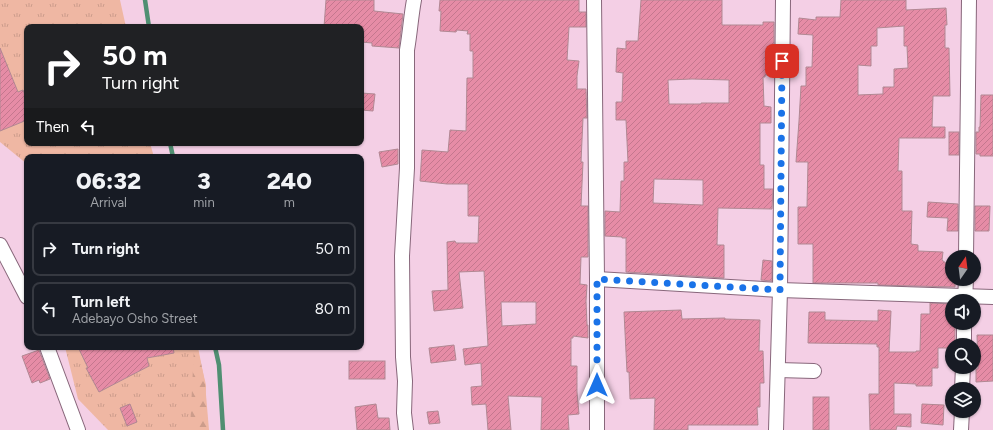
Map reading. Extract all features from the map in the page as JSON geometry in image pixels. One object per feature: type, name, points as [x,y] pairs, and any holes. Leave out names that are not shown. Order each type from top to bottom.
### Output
[{"type":"street","points":[[406,430],[404,413],[405,381],[403,357],[402,256],[407,168],[408,50],[411,14],[414,0]]},
{"type":"street","points":[[594,0],[597,430]]},
{"type":"street","points":[[776,430],[780,290],[783,0]]},
{"type":"street","points":[[966,250],[969,0]]},
{"type":"street","points":[[0,245],[24,291]]},
{"type":"street","points":[[597,279],[945,298]]},
{"type":"street","points":[[981,298],[993,297]]},
{"type":"street","points":[[48,350],[78,430]]},
{"type":"street","points":[[778,370],[814,371]]},
{"type":"street","points":[[961,430],[962,418]]},
{"type":"green space","points":[[0,0],[120,0],[125,24],[24,24],[24,146],[151,146],[153,154],[24,154],[24,162],[0,142]]},
{"type":"green space","points":[[66,350],[198,350],[206,385],[205,430],[108,430],[78,399]]},
{"type":"green space","points":[[194,350],[199,350],[205,383],[209,430],[190,430]]},
{"type":"building","points":[[326,0],[374,0],[374,11],[403,14],[399,48],[372,46],[372,43],[364,42],[364,24],[324,24]]},
{"type":"building","points":[[440,0],[579,0],[579,12],[586,12],[586,27],[569,27],[567,60],[579,61],[577,89],[586,89],[587,118],[583,118],[581,206],[588,206],[588,257],[581,257],[580,284],[587,285],[586,301],[588,338],[573,336],[573,338],[571,338],[571,366],[577,366],[579,414],[568,415],[569,430],[541,430],[542,397],[508,396],[511,430],[488,430],[486,404],[472,405],[471,387],[482,386],[481,363],[465,365],[463,349],[488,346],[484,271],[459,272],[463,308],[434,311],[432,291],[448,290],[447,242],[455,241],[456,243],[478,243],[479,216],[468,216],[468,184],[447,184],[420,181],[422,150],[448,152],[450,130],[466,131],[467,78],[473,78],[473,51],[470,51],[470,34],[467,34],[468,31],[440,31],[441,11],[439,11]],"holes":[[[501,302],[536,302],[536,324],[502,326]]]},
{"type":"building","points":[[641,0],[722,0],[722,25],[763,25],[763,22],[774,22],[774,75],[765,75],[765,77],[763,77],[764,106],[771,107],[771,123],[760,123],[760,165],[764,165],[764,189],[773,189],[772,209],[718,208],[717,245],[724,245],[724,278],[626,272],[626,238],[605,236],[605,211],[620,212],[621,181],[624,181],[624,162],[628,162],[626,120],[616,120],[616,102],[622,102],[623,73],[616,72],[617,48],[626,49],[626,41],[638,41]],"holes":[[[668,80],[729,80],[729,103],[669,104]],[[654,179],[703,180],[703,205],[653,203]]]},
{"type":"building","points":[[841,0],[906,0],[906,10],[946,8],[947,25],[945,25],[945,48],[949,48],[950,96],[933,96],[932,127],[945,127],[945,138],[899,138],[898,171],[902,171],[902,211],[912,211],[911,244],[918,245],[918,251],[943,252],[942,260],[945,262],[945,286],[955,287],[878,285],[878,283],[813,283],[813,244],[798,244],[798,207],[807,207],[808,162],[796,162],[801,86],[806,86],[806,67],[812,67],[813,35],[798,34],[799,18],[816,20],[816,17],[840,17]],"holes":[[[904,26],[904,46],[907,46],[908,68],[894,69],[894,87],[883,87],[883,94],[858,95],[858,65],[871,66],[871,46],[877,46],[877,28]]]},
{"type":"building","points":[[0,48],[18,92],[23,90],[24,92],[24,121],[0,131]]},
{"type":"building","points":[[364,93],[375,94],[373,111],[364,110]]},
{"type":"building","points":[[981,95],[993,95],[993,156],[980,156],[980,154],[976,154],[976,132],[979,132],[980,127]]},
{"type":"building","points":[[949,132],[959,132],[959,155],[949,155]]},
{"type":"building","points":[[398,149],[398,164],[382,167],[379,152]]},
{"type":"building","points":[[928,202],[958,204],[958,231],[947,231],[948,218],[927,217]]},
{"type":"building","points":[[975,206],[990,206],[989,231],[975,231]]},
{"type":"building","points":[[763,260],[772,261],[772,281],[761,280]]},
{"type":"building","points":[[930,303],[945,304],[945,330],[955,330],[955,338],[945,338],[945,348],[938,348],[938,368],[932,368],[932,386],[916,386],[916,384],[894,383],[894,414],[911,414],[911,427],[897,426],[896,430],[870,430],[869,394],[879,394],[879,347],[877,347],[877,344],[808,343],[809,312],[825,312],[825,320],[878,321],[878,310],[891,311],[889,352],[920,351],[921,314],[930,314]]},
{"type":"building","points":[[681,310],[682,319],[725,318],[760,320],[759,351],[763,351],[764,383],[760,383],[760,407],[757,407],[758,425],[688,425],[688,430],[654,430],[655,398],[630,399],[624,312]]},
{"type":"building","points":[[977,335],[993,335],[993,381],[976,382],[976,374],[981,374],[981,338],[977,338]]},
{"type":"building","points":[[454,345],[456,360],[431,363],[429,348]]},
{"type":"building","points":[[39,350],[50,379],[40,383],[39,380],[32,383],[22,356]]},
{"type":"building","points":[[79,350],[174,350],[174,353],[147,358],[149,366],[99,392],[86,368],[88,368]]},
{"type":"building","points":[[349,361],[385,361],[385,379],[349,379]]},
{"type":"building","points":[[813,397],[829,397],[829,430],[813,430]]},
{"type":"building","points":[[130,404],[137,422],[127,426],[120,408]]},
{"type":"building","points":[[376,404],[378,418],[389,418],[390,430],[357,430],[355,407]]},
{"type":"building","points":[[922,404],[944,405],[943,425],[921,423]]},
{"type":"building","points":[[438,411],[440,423],[429,424],[427,412]]},
{"type":"waterway","points":[[145,0],[149,24]]},
{"type":"waterway","points":[[171,146],[172,154]]},
{"type":"waterway","points":[[216,350],[219,365],[223,430]]},
{"type":"route","points":[[597,385],[597,279],[780,290],[782,61]]}]
